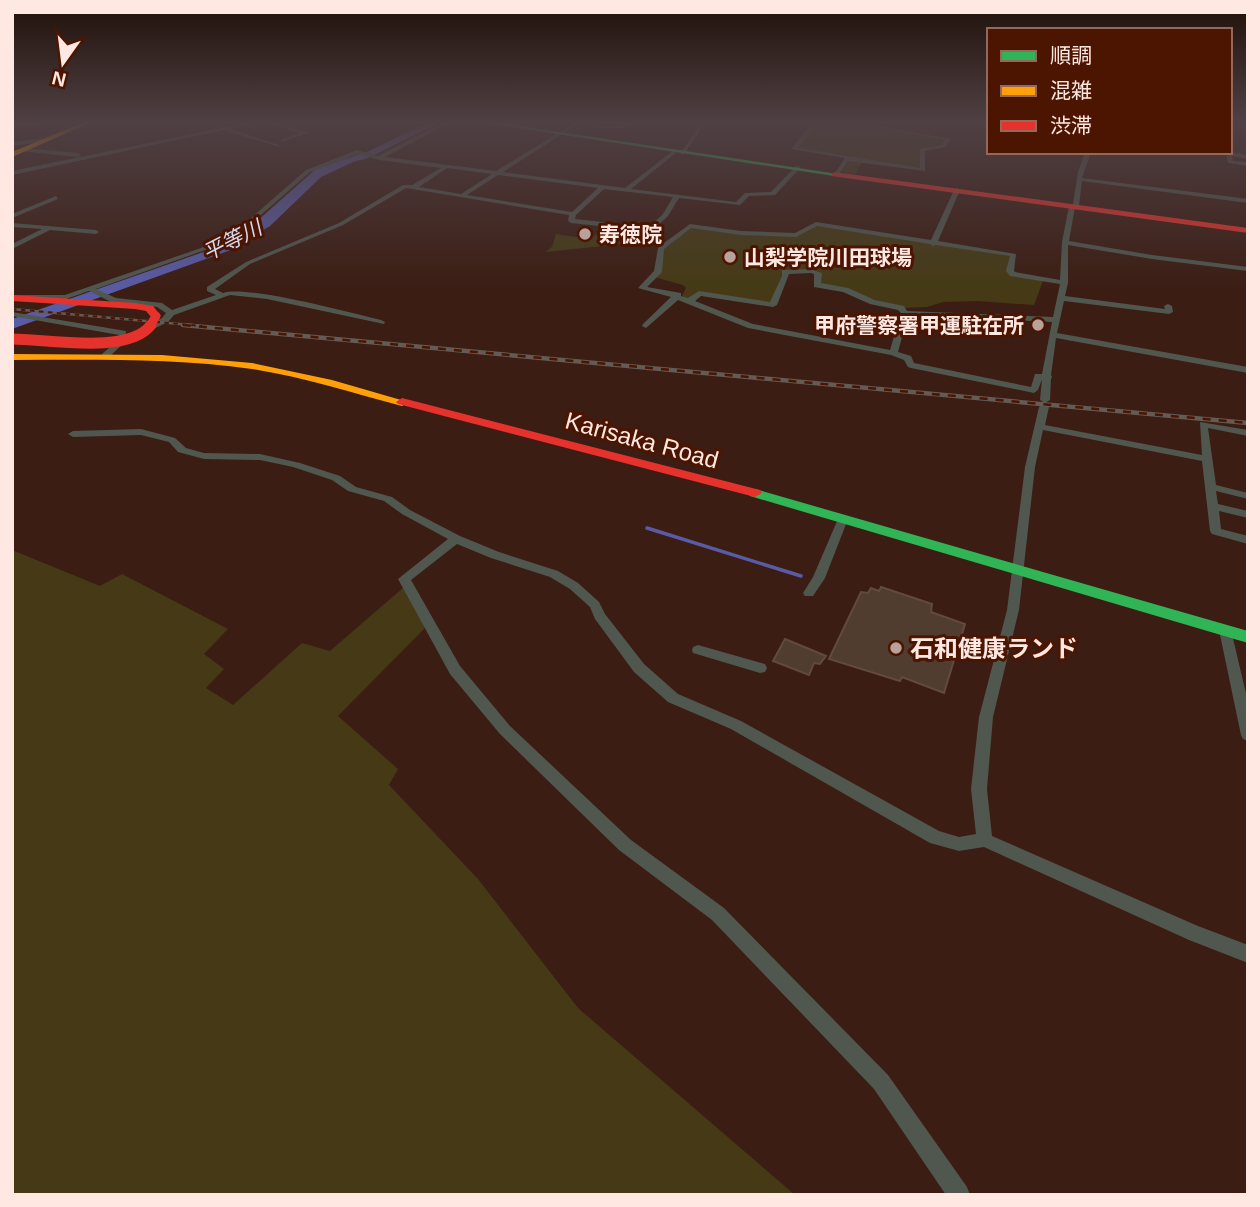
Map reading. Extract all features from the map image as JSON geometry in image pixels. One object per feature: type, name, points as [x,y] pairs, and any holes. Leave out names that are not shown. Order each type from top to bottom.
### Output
[{"type":"main road","points":[[901,178],[957,190],[1248,232]]},
{"type":"main road","points":[[12,339],[35,336],[90,343],[111,342],[143,331],[155,318],[152,310],[144,307],[56,302],[13,306]]},
{"type":"main road","name":"Karisaka Road","points":[[12,357],[105,356],[200,360],[286,372],[687,475],[1248,637]]},
{"type":"street","points":[[13,306],[91,290],[222,240],[254,219],[300,178]]},
{"type":"street","points":[[414,187],[428,178]]},
{"type":"street","points":[[464,194],[491,178]]},
{"type":"street","points":[[542,178],[738,204],[747,194],[773,194],[788,178]]},
{"type":"street","points":[[627,190],[643,178]]},
{"type":"street","points":[[985,840],[979,789],[986,718],[1013,610],[1030,467],[1040,428],[1048,377],[1047,362],[1064,284],[1065,242],[1072,206],[1076,205],[1079,179],[1248,201]]},
{"type":"street","points":[[381,322],[267,297],[220,294],[209,289],[248,263],[341,224],[405,186],[573,214]]},
{"type":"street","points":[[603,186],[573,214],[571,220],[650,229]]},
{"type":"street","points":[[933,244],[957,190]]},
{"type":"street","points":[[665,245],[644,239],[650,229],[666,215],[677,196]]},
{"type":"street","points":[[12,216],[56,198]]},
{"type":"street","points":[[12,206],[32,208]]},
{"type":"street","points":[[1048,377],[1038,376],[1034,390],[1006,386],[911,365],[908,358],[893,353],[751,326],[728,319],[678,295],[642,288],[658,272],[661,248],[690,226],[741,233],[796,235],[816,224],[1014,255],[1010,271],[1013,274],[1064,284]]},
{"type":"street","points":[[12,225],[96,232]]},
{"type":"street","points":[[12,247],[48,228]]},
{"type":"street","points":[[1065,242],[1152,257],[1248,269]]},
{"type":"street","points":[[691,300],[699,292],[773,304],[785,272],[811,271],[818,273],[817,285],[821,288],[845,290],[873,302],[901,308],[905,313],[1057,320]]},
{"type":"street","points":[[91,290],[108,297],[159,305],[171,313]]},
{"type":"street","points":[[105,356],[121,342],[162,322],[171,313],[220,294]]},
{"type":"street","points":[[646,326],[678,295]]},
{"type":"street","points":[[1061,298],[1169,312],[1168,306]]},
{"type":"street","points":[[13,306],[50,318],[123,333],[121,342]]},
{"type":"street","points":[[893,353],[905,313]]},
{"type":"street","points":[[1055,335],[1248,370]]},
{"type":"street","points":[[1248,433],[1203,424],[1216,531],[1248,540]]},
{"type":"street","points":[[1040,428],[1208,459]]},
{"type":"street","points":[[73,434],[141,432],[172,440],[182,450],[204,456],[260,457],[296,465],[336,478],[352,488],[388,499],[405,512],[456,539],[495,555],[543,569],[574,586],[595,605],[599,616],[639,668],[673,698],[736,725],[936,838],[959,844],[985,840],[1195,934],[1248,954]]},
{"type":"street","points":[[1212,487],[1248,496]]},
{"type":"street","points":[[1214,506],[1248,515]]},
{"type":"street","points":[[809,593],[819,578],[843,519]]},
{"type":"street","points":[[456,539],[404,579],[455,670],[505,730],[530,755],[625,845],[718,914],[881,1082],[959,1195]]},
{"type":"street","points":[[1225,631],[1247,729]]},
{"type":"street","points":[[698,650],[760,668]]},
{"type":"shaded area","points":[[816,224],[1014,255],[1007,272],[1043,281],[1034,305],[977,301],[943,302],[927,307],[901,308],[845,290],[821,288],[818,273],[785,272],[773,305],[699,293],[691,300],[682,296],[686,288],[683,285],[654,277],[661,248],[690,226],[740,233],[796,235]]},
{"type":"shaded area","points":[[606,225],[632,230],[622,244],[545,252],[552,247],[556,234],[591,239]]},
{"type":"shaded area","points":[[12,550],[100,586],[122,574],[228,629],[204,654],[224,669],[206,688],[233,705],[302,643],[330,651],[404,587],[425,628],[338,716],[398,769],[389,785],[478,879],[578,1008],[795,1195],[12,1195]]},
{"type":"water","name":"平等川","points":[[305,178],[320,178],[270,226],[228,251],[12,329],[12,319],[209,250],[247,230]]},
{"type":"building","name":"石和健康ランド","points":[[881,587],[932,604],[931,612],[965,624],[944,693],[902,677],[900,681],[829,659],[861,592],[868,593],[871,588],[879,591]]},
{"type":"building","points":[[785,639],[826,656],[820,664],[814,663],[809,675],[773,661]]},
{"type":"waterway","points":[[647,528],[801,576]]},
{"type":"railway","points":[[12,309],[202,326]]},
{"type":"railway","points":[[183,325],[1248,423]]},
{"type":"traffic: fast","points":[[755,493],[1248,637]]},
{"type":"traffic: slow","points":[[12,357],[132,357],[222,362],[290,373],[402,402]]},
{"type":"traffic: jam","points":[[865,178],[1248,231]]},
{"type":"traffic: jam","points":[[12,298],[135,306],[149,308],[156,316]]},
{"type":"traffic: jam","points":[[12,339],[119,341],[135,337],[147,330],[156,316]]},
{"type":"traffic: jam","points":[[402,402],[755,493]]},
{"type":"place","name":"寿徳院","points":[[585,234]]},
{"type":"place","name":"山梨学院川田球場","points":[[730,257]]},
{"type":"place","name":"甲府警察署甲運駐在所","points":[[1038,325]]},
{"type":"place","name":"石和健康ランド","points":[[896,648]]}]
